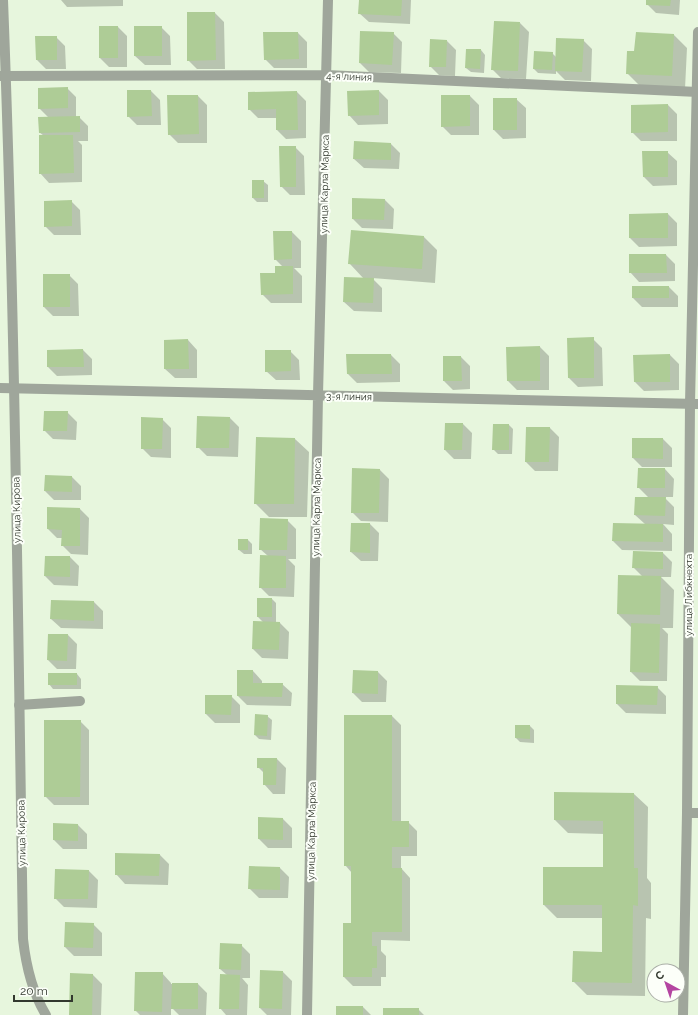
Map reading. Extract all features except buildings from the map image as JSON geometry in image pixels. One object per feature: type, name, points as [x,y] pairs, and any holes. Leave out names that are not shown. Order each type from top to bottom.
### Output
[{"type":"street","name":"улица Кирова","points":[[3,0],[3,76],[14,388],[23,939],[28,968],[36,996],[46,1015]]},
{"type":"street","name":"улица Карла Маркса","points":[[307,1015],[318,395],[328,0]]},
{"type":"street","name":"улица Либкнехта","points":[[683,1015],[694,404],[698,32]]},
{"type":"street","name":"4-я линия","points":[[3,76],[326,75],[697,92]]},
{"type":"street","name":"3-я линия","points":[[0,388],[694,404]]},
{"type":"street","points":[[19,704],[80,701]]},
{"type":"street","points":[[687,813],[698,813]]}]
